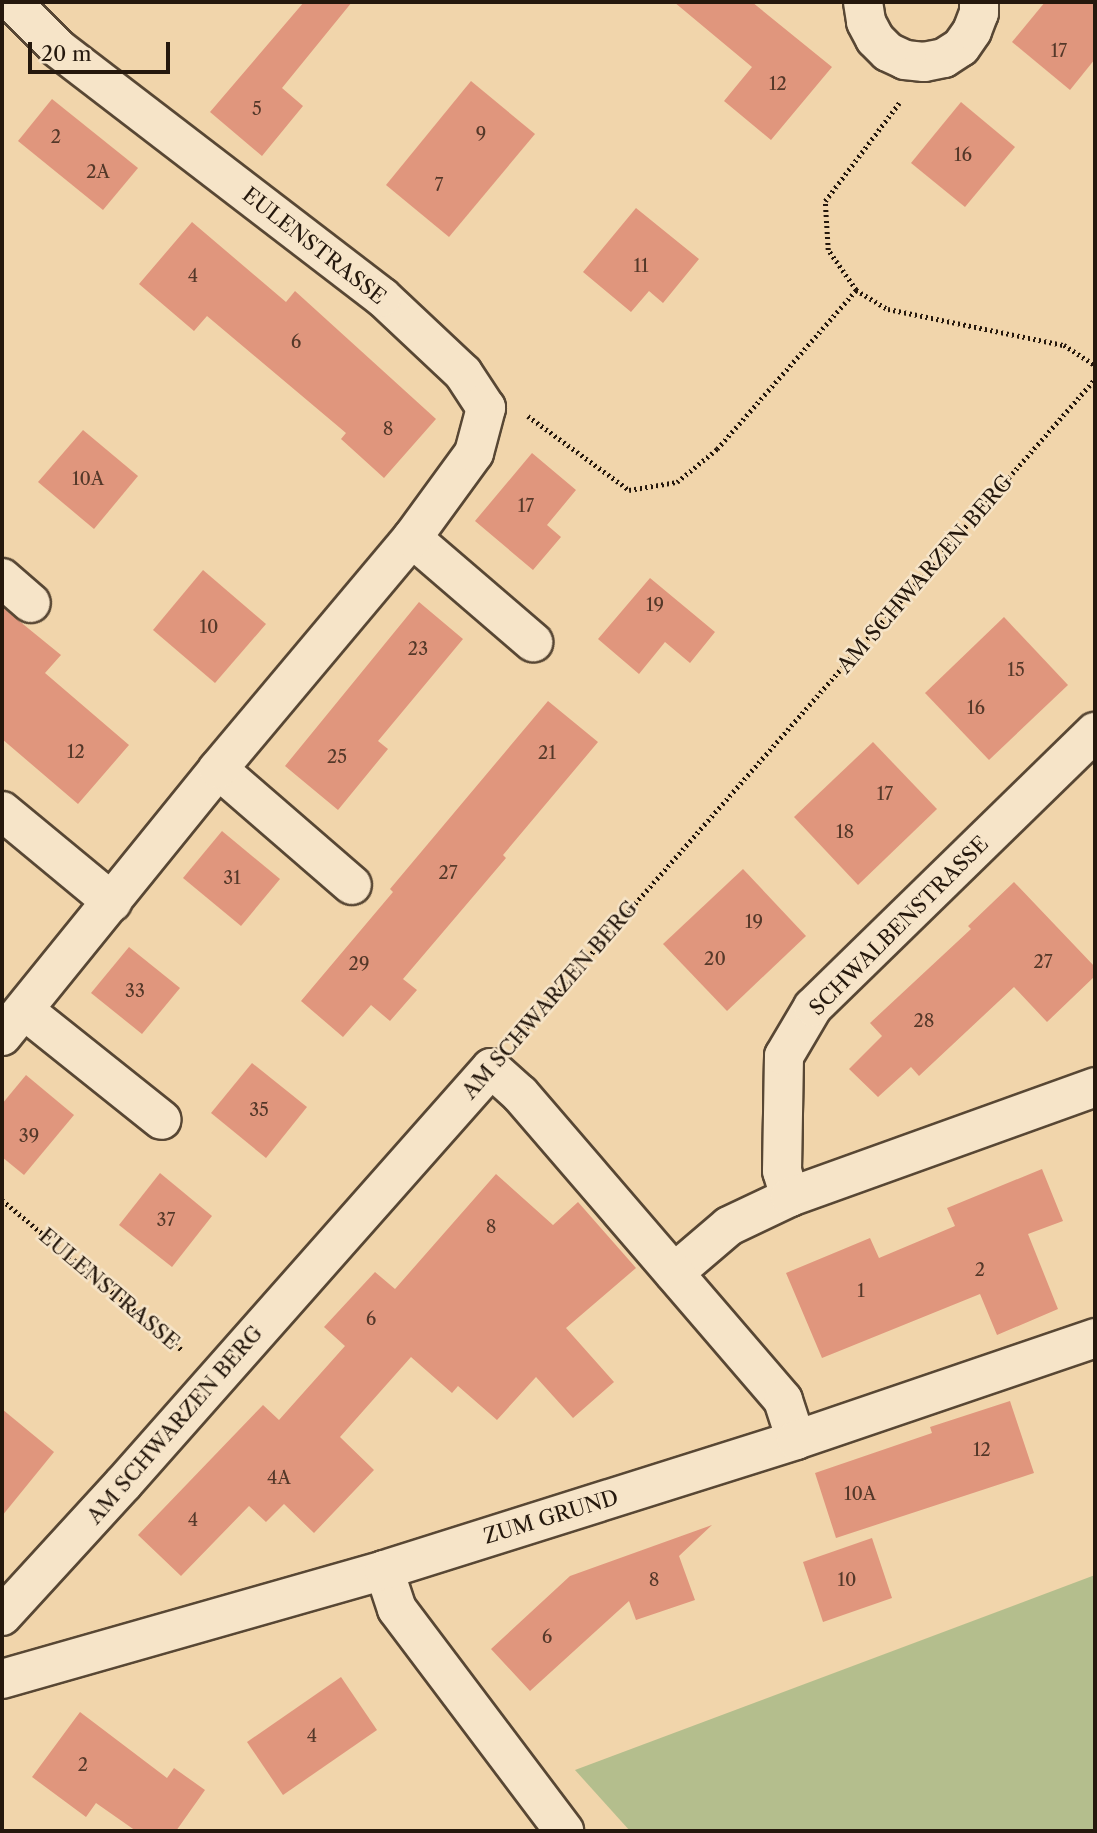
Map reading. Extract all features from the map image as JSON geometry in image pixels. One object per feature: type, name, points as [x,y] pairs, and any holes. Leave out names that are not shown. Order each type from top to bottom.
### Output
[{"type":"street","name":"EULENSTRASSE","points":[[12,2],[58,48],[382,297],[463,373],[486,408]]},
{"type":"street","points":[[863,2],[866,22],[875,39],[888,52],[905,60],[934,60],[961,47],[972,31],[979,13],[979,2]]},
{"type":"street","points":[[162,1120],[13,1023],[218,769],[412,538],[474,453],[486,408]]},
{"type":"street","points":[[412,538],[533,642]]},
{"type":"street","points":[[2,578],[31,603]]},
{"type":"street","name":"SCHWALBENSTRASSE","points":[[790,1198],[782,1171],[784,1056],[813,1007],[1095,732]]},
{"type":"street","points":[[218,769],[352,885]]},
{"type":"street","points":[[2,811],[112,902]]},
{"type":"street","points":[[491,1068],[520,1094],[783,1399],[796,1440]]},
{"type":"street","name":"AM SCHWARZEN BERG","points":[[2,1616],[491,1068]]},
{"type":"street","points":[[674,1273],[729,1226],[790,1198],[1095,1087]]},
{"type":"street","name":"ZUM GRUND","points":[[2,1679],[384,1570],[796,1440],[1095,1338]]},
{"type":"street","points":[[384,1570],[397,1609],[564,1831]]},
{"type":"path","points":[[905,60],[907,93],[825,201],[828,250],[856,290],[888,309],[1065,345],[1095,365]]},
{"type":"path","points":[[486,408],[525,414],[629,490],[677,482],[717,449],[856,290]]},
{"type":"path","name":"AM SCHWARZEN BERG","points":[[491,1068],[1095,379]]},
{"type":"path","name":"EULENSTRASSE","points":[[2,1200],[216,1379]]},
{"type":"green space","points":[[1095,1575],[1095,1831],[630,1831],[575,1770]]},
{"type":"building","points":[[304,2],[352,2],[282,88],[303,106],[262,156],[210,112]]},
{"type":"building","points":[[674,2],[752,2],[832,67],[771,140],[724,101],[752,67]]},
{"type":"building","points":[[1045,2],[1095,2],[1095,59],[1070,90],[1012,42]]},
{"type":"building","points":[[471,81],[535,134],[449,237],[386,185]]},
{"type":"building","points":[[52,99],[138,168],[103,210],[18,141]]},
{"type":"building","points":[[961,102],[1015,147],[965,207],[911,163]]},
{"type":"building","points":[[636,208],[699,259],[663,303],[649,291],[631,312],[583,272]]},
{"type":"building","points":[[192,222],[286,302],[295,291],[436,419],[384,478],[341,439],[346,433],[207,316],[194,331],[139,284]]},
{"type":"building","points":[[83,430],[138,476],[94,529],[38,482]]},
{"type":"building","points":[[532,453],[576,490],[547,525],[561,537],[533,570],[475,521]]},
{"type":"building","points":[[203,570],[266,624],[215,683],[153,630]]},
{"type":"building","points":[[650,578],[715,632],[690,663],[665,642],[639,674],[598,639]]},
{"type":"building","points":[[419,602],[463,639],[378,741],[388,749],[338,810],[285,766]]},
{"type":"building","points":[[2,607],[61,655],[45,673],[129,745],[78,804],[2,739]]},
{"type":"building","points":[[1004,617],[1068,685],[989,760],[925,693]]},
{"type":"building","points":[[548,701],[598,742],[503,855],[506,858],[403,979],[417,990],[390,1021],[371,1005],[343,1037],[301,1001],[393,892],[390,889]]},
{"type":"building","points":[[873,742],[937,809],[858,885],[794,817]]},
{"type":"building","points":[[222,831],[280,879],[241,926],[183,878]]},
{"type":"building","points":[[743,869],[806,936],[727,1011],[663,944]]},
{"type":"building","points":[[1014,882],[1095,967],[1095,976],[1047,1022],[1014,987],[919,1076],[911,1067],[878,1097],[849,1069],[882,1036],[870,1023],[971,929],[968,926]]},
{"type":"building","points":[[129,947],[180,988],[142,1034],[91,993]]},
{"type":"building","points":[[252,1063],[307,1107],[266,1158],[211,1113]]},
{"type":"building","points":[[26,1075],[74,1115],[24,1175],[2,1157],[2,1104]]},
{"type":"building","points":[[1042,1169],[1063,1221],[1028,1234],[1058,1309],[997,1335],[980,1294],[822,1358],[786,1273],[870,1238],[879,1258],[955,1226],[947,1208]]},
{"type":"building","points":[[160,1173],[212,1216],[172,1267],[119,1225]]},
{"type":"building","points":[[496,1174],[553,1225],[578,1202],[636,1268],[566,1328],[614,1382],[573,1418],[536,1377],[497,1420],[458,1386],[452,1393],[411,1357],[340,1437],[374,1470],[314,1533],[284,1504],[266,1522],[249,1506],[181,1576],[138,1535],[263,1405],[279,1420],[345,1346],[324,1327],[375,1272],[395,1289]]},
{"type":"building","points":[[1010,1401],[1034,1473],[836,1538],[815,1473],[932,1433],[930,1427]]},
{"type":"building","points":[[2,1409],[54,1452],[2,1516]]},
{"type":"building","points":[[712,1525],[679,1556],[695,1600],[636,1620],[629,1601],[530,1691],[491,1649],[570,1576]]},
{"type":"building","points":[[872,1538],[892,1598],[823,1622],[803,1562]]},
{"type":"building","points":[[341,1677],[377,1730],[283,1795],[247,1742]]},
{"type":"building","points":[[80,1712],[167,1778],[174,1768],[205,1790],[176,1831],[136,1831],[96,1803],[86,1817],[32,1777]]}]
